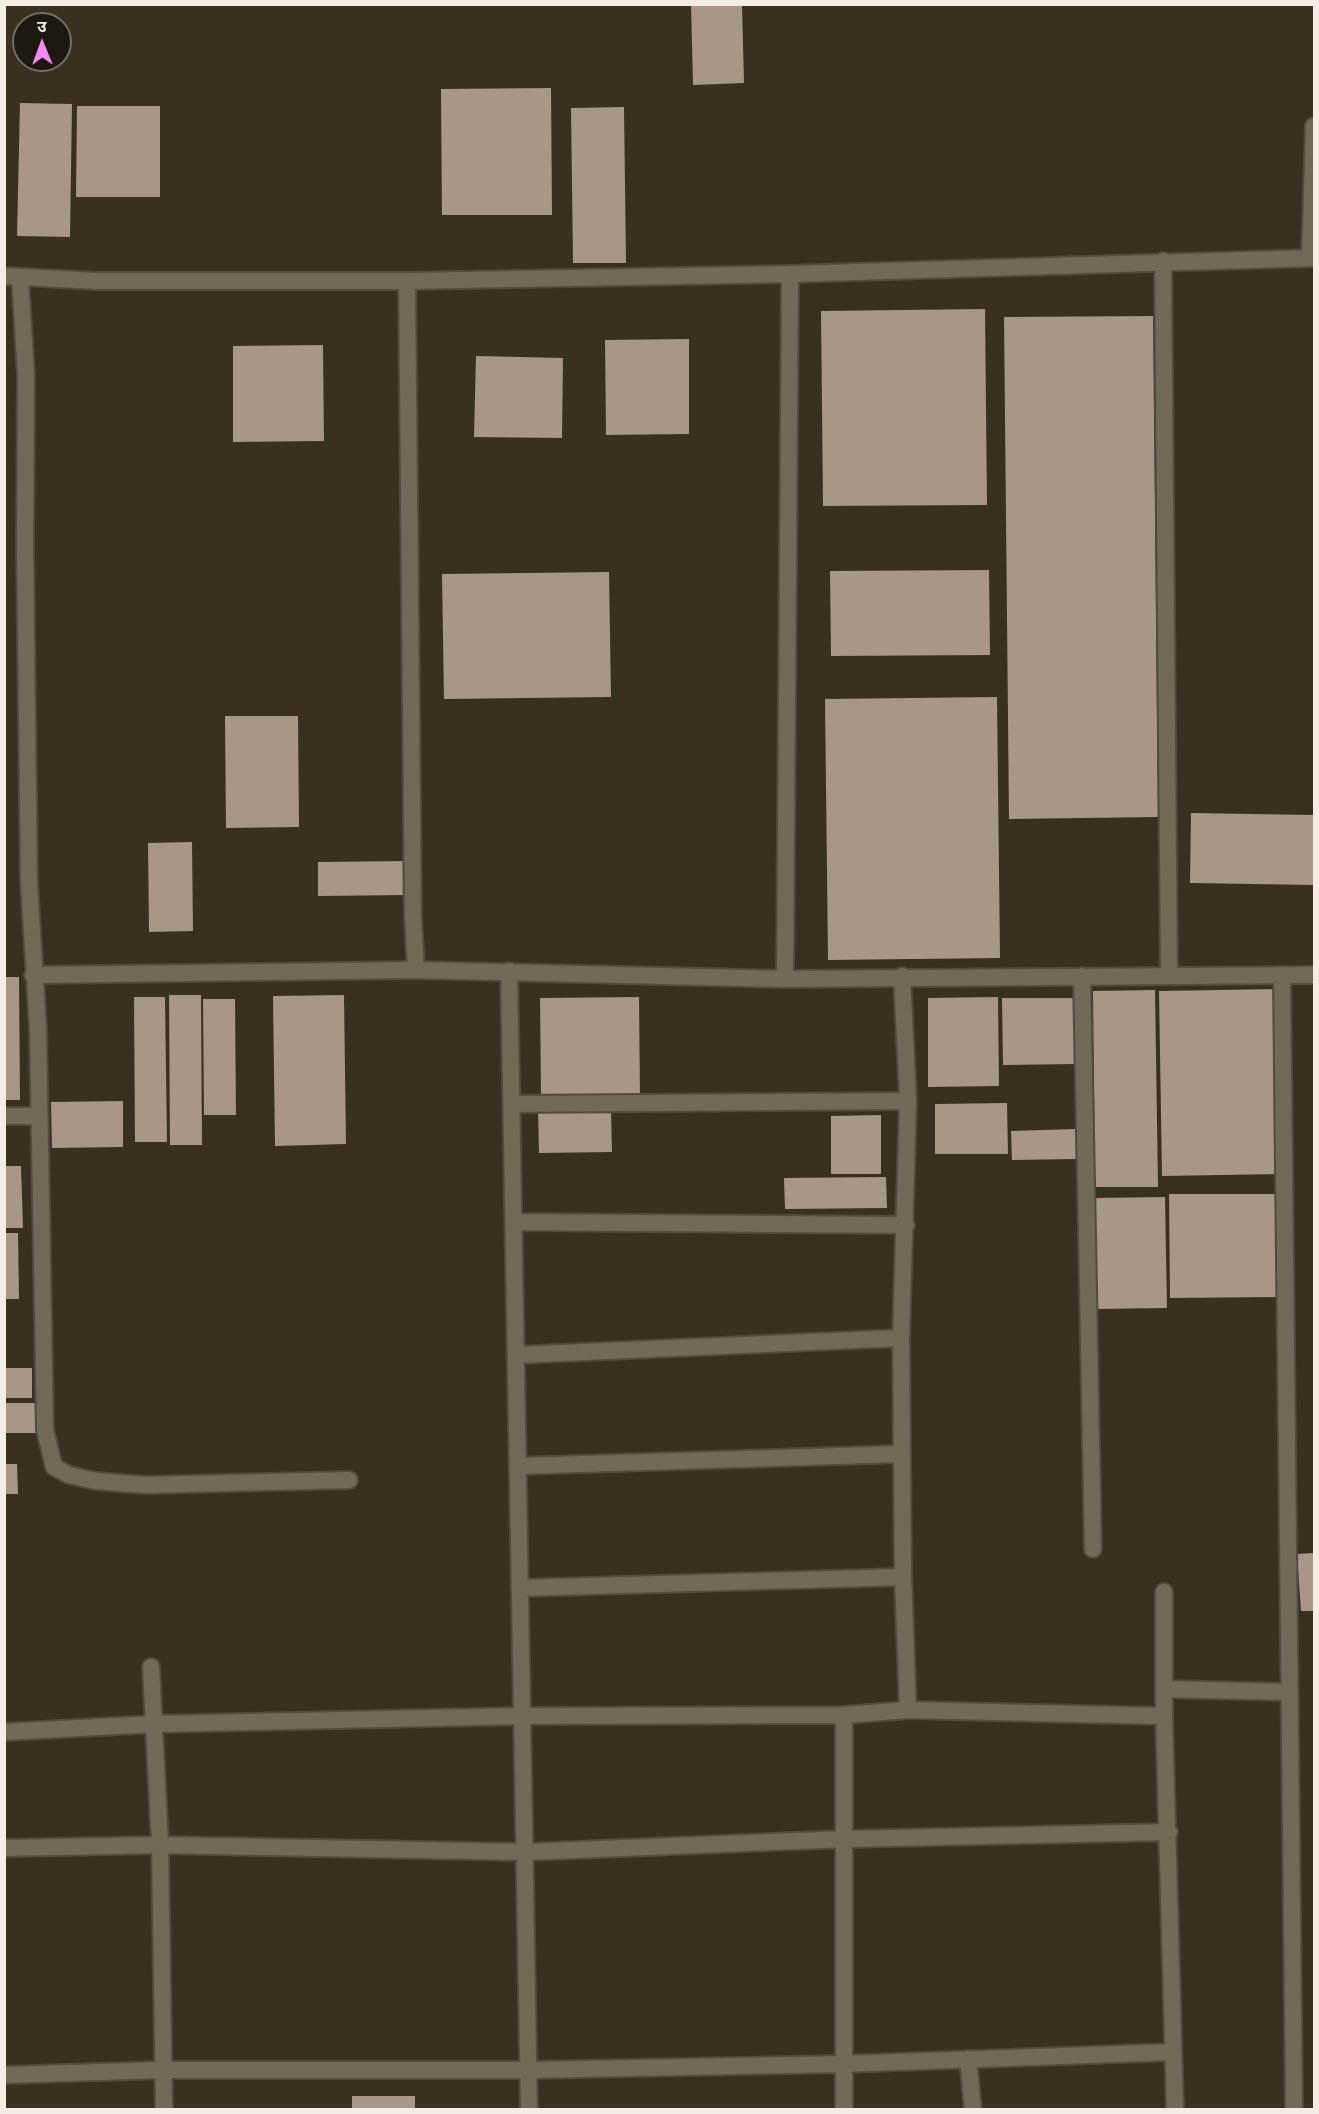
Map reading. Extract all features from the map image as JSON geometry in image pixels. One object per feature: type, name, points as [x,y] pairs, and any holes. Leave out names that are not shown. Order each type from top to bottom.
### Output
[{"type":"street","points":[[350,1480],[145,1485],[96,1481],[69,1475],[54,1467],[45,1430],[38,1029],[33,975],[26,687],[26,375],[12,277],[294,283],[407,282],[790,274],[1312,258],[1314,126]]},
{"type":"street","points":[[1162,261],[1168,976]]},
{"type":"street","points":[[785,979],[790,274]]},
{"type":"street","points":[[407,282],[412,907],[416,970]]},
{"type":"street","points":[[33,975],[416,970],[785,979],[902,976],[1314,975]]},
{"type":"street","points":[[509,971],[529,2109]]},
{"type":"street","points":[[1282,975],[1294,2109]]},
{"type":"street","points":[[902,976],[908,1101],[901,1338],[903,1577],[908,1710]]},
{"type":"street","points":[[1082,976],[1093,1548]]},
{"type":"street","points":[[512,1104],[908,1101]]},
{"type":"street","points":[[4,1116],[39,1116]]},
{"type":"street","points":[[514,1222],[906,1225]]},
{"type":"street","points":[[516,1354],[901,1338]]},
{"type":"street","points":[[518,1466],[902,1454]]},
{"type":"street","points":[[520,1588],[903,1577]]},
{"type":"street","points":[[1164,1592],[1164,1716],[1169,1832],[1174,2109]]},
{"type":"street","points":[[151,1667],[160,1845],[164,2109]]},
{"type":"street","points":[[1164,1689],[1289,1692]]},
{"type":"street","points":[[4,1732],[154,1724],[522,1716],[844,1715],[908,1710],[1164,1716]]},
{"type":"street","points":[[844,1715],[842,2064],[844,2109]]},
{"type":"street","points":[[4,1848],[160,1845],[525,1852],[845,1839],[1169,1832]]},
{"type":"street","points":[[4,2075],[164,2070],[529,2070],[842,2064],[1173,2052]]},
{"type":"street","points":[[968,2059],[973,2109]]},
{"type":"building","points":[[691,4],[742,4],[744,83],[693,85]]},
{"type":"building","points":[[551,88],[552,215],[442,215],[441,89]]},
{"type":"building","points":[[20,103],[72,104],[70,237],[17,236]]},
{"type":"building","points":[[77,106],[160,106],[160,197],[76,197]]},
{"type":"building","points":[[624,107],[626,263],[573,263],[571,108]]},
{"type":"building","points":[[985,309],[987,505],[823,506],[821,311]]},
{"type":"building","points":[[1153,316],[1158,817],[1009,819],[1004,317]]},
{"type":"building","points":[[689,339],[689,434],[606,435],[605,340]]},
{"type":"building","points":[[323,345],[324,441],[233,442],[233,346]]},
{"type":"building","points":[[476,356],[563,358],[562,438],[474,437]]},
{"type":"building","points":[[989,570],[990,655],[831,656],[830,571]]},
{"type":"building","points":[[609,572],[611,697],[444,699],[442,574]]},
{"type":"building","points":[[997,697],[1000,958],[828,960],[825,699]]},
{"type":"building","points":[[225,716],[298,716],[299,827],[226,828]]},
{"type":"building","points":[[1191,813],[1314,815],[1314,885],[1190,883]]},
{"type":"building","points":[[192,842],[193,931],[149,932],[148,843]]},
{"type":"building","points":[[409,861],[409,895],[318,896],[318,862]]},
{"type":"building","points":[[4,977],[19,977],[20,1100],[4,1100]]},
{"type":"building","points":[[1279,989],[1281,1174],[1162,1176],[1159,991]]},
{"type":"building","points":[[1155,990],[1158,1187],[1095,1187],[1093,991]]},
{"type":"building","points":[[169,995],[201,995],[202,1145],[170,1145]]},
{"type":"building","points":[[344,995],[346,1144],[275,1146],[273,996]]},
{"type":"building","points":[[134,997],[165,997],[167,1142],[135,1142]]},
{"type":"building","points":[[639,997],[640,1097],[541,1098],[540,998]]},
{"type":"building","points":[[998,997],[999,1086],[928,1087],[928,998]]},
{"type":"building","points":[[1002,998],[1077,998],[1078,1064],[1003,1065]]},
{"type":"building","points":[[203,999],[235,999],[236,1115],[204,1115]]},
{"type":"building","points":[[123,1101],[123,1147],[52,1148],[51,1102]]},
{"type":"building","points":[[1007,1103],[1008,1154],[935,1154],[935,1104]]},
{"type":"building","points":[[611,1110],[612,1152],[539,1153],[538,1111]]},
{"type":"building","points":[[881,1115],[881,1174],[831,1174],[831,1116]]},
{"type":"building","points":[[1076,1129],[1077,1159],[1012,1160],[1011,1131]]},
{"type":"building","points":[[4,1166],[21,1166],[23,1228],[4,1228]]},
{"type":"building","points":[[886,1177],[887,1208],[785,1209],[784,1178]]},
{"type":"building","points":[[1169,1194],[1277,1194],[1278,1297],[1170,1298]]},
{"type":"building","points":[[1165,1197],[1167,1308],[1096,1309],[1094,1198]]},
{"type":"building","points":[[4,1233],[18,1233],[19,1299],[4,1299]]},
{"type":"building","points":[[4,1368],[32,1368],[32,1398],[4,1398]]},
{"type":"building","points":[[4,1403],[36,1403],[37,1433],[4,1433]]},
{"type":"building","points":[[4,1464],[17,1464],[18,1494],[4,1494]]},
{"type":"building","points":[[1314,1553],[1314,1611],[1301,1611],[1297,1554]]},
{"type":"building","points":[[352,2096],[415,2096],[415,2110],[352,2110]]}]
